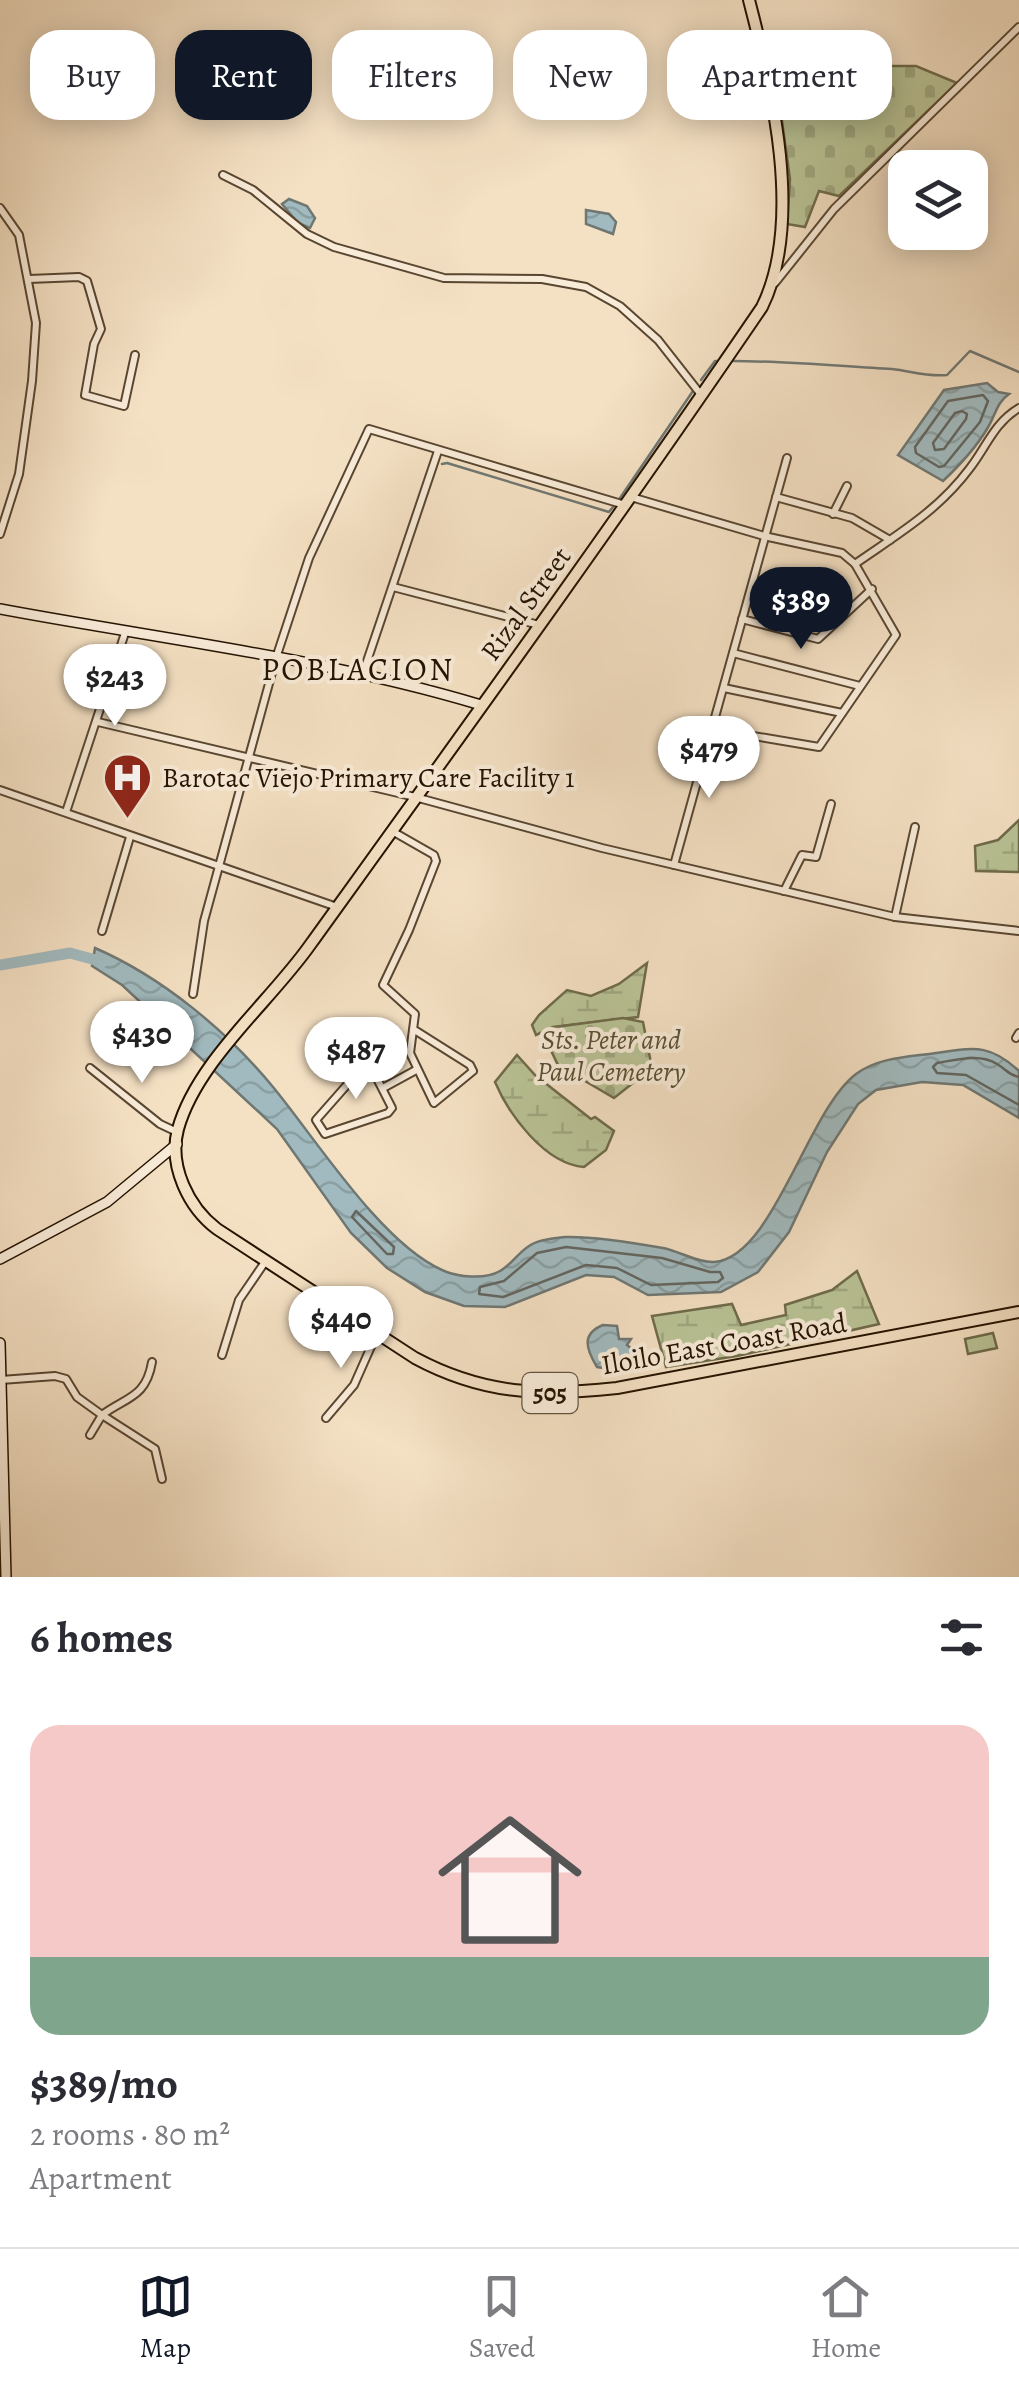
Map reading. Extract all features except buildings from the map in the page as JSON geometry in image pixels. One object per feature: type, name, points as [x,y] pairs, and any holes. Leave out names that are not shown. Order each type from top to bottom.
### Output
[{"type":"main road","points":[[749,0],[777,123],[780,235],[774,284]]},
{"type":"main road","name":"Rizal Street","points":[[177,1138],[188,1103],[204,1078],[235,1036],[281,986],[702,396],[774,284]]},
{"type":"main road","name":"Iloilo East Coast Road","points":[[177,1138],[182,1185],[203,1218],[448,1376],[499,1389],[560,1394],[617,1388],[1019,1312]]},
{"type":"street","points":[[774,284],[834,209],[1019,27]]},
{"type":"street","points":[[223,175],[253,190],[307,234],[334,248],[444,278],[514,278],[586,287],[620,306],[658,340],[702,396]]},
{"type":"street","points":[[0,208],[19,235],[36,323],[19,474],[0,534]]},
{"type":"street","points":[[28,279],[79,277],[86,281],[101,329],[94,344],[85,395],[124,406],[136,355]]},
{"type":"street","points":[[855,564],[922,520],[971,468],[991,432],[1019,408]]},
{"type":"street","points":[[193,994],[204,921],[276,658],[309,558],[369,429],[628,501],[842,553],[855,564],[896,634],[819,746],[712,729]]},
{"type":"street","points":[[362,676],[438,451]]},
{"type":"street","points":[[674,865],[787,458]]},
{"type":"street","points":[[833,514],[847,486]]},
{"type":"street","points":[[776,496],[852,518],[891,541]]},
{"type":"street","points":[[393,587],[539,625]]},
{"type":"street","points":[[742,619],[818,639],[872,589]]},
{"type":"street","points":[[0,609],[276,658],[420,687],[481,705]]},
{"type":"street","points":[[66,812],[124,633]]},
{"type":"street","points":[[733,653],[860,686]]},
{"type":"street","points":[[724,688],[842,714]]},
{"type":"street","points":[[98,722],[414,797],[784,892],[895,917],[1019,931]]},
{"type":"street","points":[[0,790],[337,907]]},
{"type":"street","points":[[784,892],[802,855],[816,858],[831,804]]},
{"type":"street","points":[[895,917],[915,827]]},
{"type":"street","points":[[391,830],[434,855],[436,861],[410,930],[383,985],[414,1014],[410,1054],[434,1103],[473,1072],[470,1065],[413,1029]]},
{"type":"street","points":[[102,932],[130,837]]},
{"type":"street","points":[[368,1061],[383,1088],[392,1108],[388,1113],[325,1134],[316,1120],[368,1061]]},
{"type":"street","points":[[0,1259],[107,1202],[177,1138],[90,1068]]},
{"type":"street","points":[[383,1088],[416,1070]]},
{"type":"street","points":[[222,1355],[239,1300],[266,1260]]},
{"type":"street","points":[[326,1418],[354,1385],[376,1333]]},
{"type":"street","points":[[0,1343],[6,1577]]},
{"type":"street","points":[[90,1435],[102,1415],[136,1396],[152,1362]]},
{"type":"street","points":[[0,1380],[54,1376],[66,1379],[78,1397],[156,1449],[162,1479]]},
{"type":"green space","points":[[892,66],[916,66],[957,83],[839,196],[819,191],[805,227],[787,224],[790,179],[782,120],[892,120]]},
{"type":"green space","points":[[1019,820],[1019,872],[976,871],[975,846],[998,840]]},
{"type":"green space","points":[[647,963],[638,1017],[553,1027],[536,1035],[532,1025],[567,990],[591,996],[619,984]]},
{"type":"green space","name":"Sts. Peter and Paul Cemetery","points":[[623,1018],[643,1022],[652,1068],[614,1098],[558,1065],[546,1040],[563,1026]]},
{"type":"green space","points":[[517,1055],[535,1075],[591,1119],[595,1117],[614,1131],[606,1150],[584,1167],[570,1164],[542,1147],[509,1109],[495,1082]]},
{"type":"green space","points":[[857,1271],[879,1324],[737,1356],[666,1367],[652,1316],[732,1304],[741,1325],[786,1315],[785,1305],[832,1290]]},
{"type":"green space","points":[[993,1333],[997,1348],[968,1354],[965,1339]]},
{"type":"water","points":[[289,199],[307,206],[315,218],[310,228],[298,223],[282,204]]},
{"type":"water","points":[[586,210],[609,214],[616,222],[613,234],[586,224]]},
{"type":"water","points":[[987,383],[998,392],[1009,394],[977,443],[943,481],[898,455],[944,390]]},
{"type":"water","points":[[95,948],[145,974],[214,1026],[273,1087],[373,1214],[419,1257],[455,1274],[494,1274],[532,1244],[565,1237],[652,1246],[708,1262],[735,1254],[772,1211],[838,1093],[856,1074],[884,1061],[961,1050],[990,1052],[1019,1071],[1019,1118],[963,1085],[922,1082],[876,1090],[858,1104],[827,1152],[789,1232],[758,1272],[721,1292],[648,1295],[614,1277],[586,1275],[505,1307],[464,1306],[425,1292],[387,1268],[351,1233],[277,1129],[122,985],[92,966]]},
{"type":"water","points":[[603,1325],[617,1326],[619,1339],[631,1339],[627,1345],[637,1353],[636,1362],[610,1369],[597,1367],[588,1343],[591,1333]]},
{"type":"waterway","points":[[732,361],[947,375],[970,351],[1019,372]]},
{"type":"waterway","points":[[701,380],[715,361],[720,361]]},
{"type":"waterway","points":[[620,498],[693,391]]},
{"type":"waterway","points":[[442,464],[609,512],[613,507]]},
{"type":"waterway","points":[[0,965],[70,953],[103,962]]},
{"type":"place","name":"Barotac Viejo Primary Care Facility 1","points":[[127,820]]},
{"type":"district","name":"POBLACION","points":[[358,669]]}]
